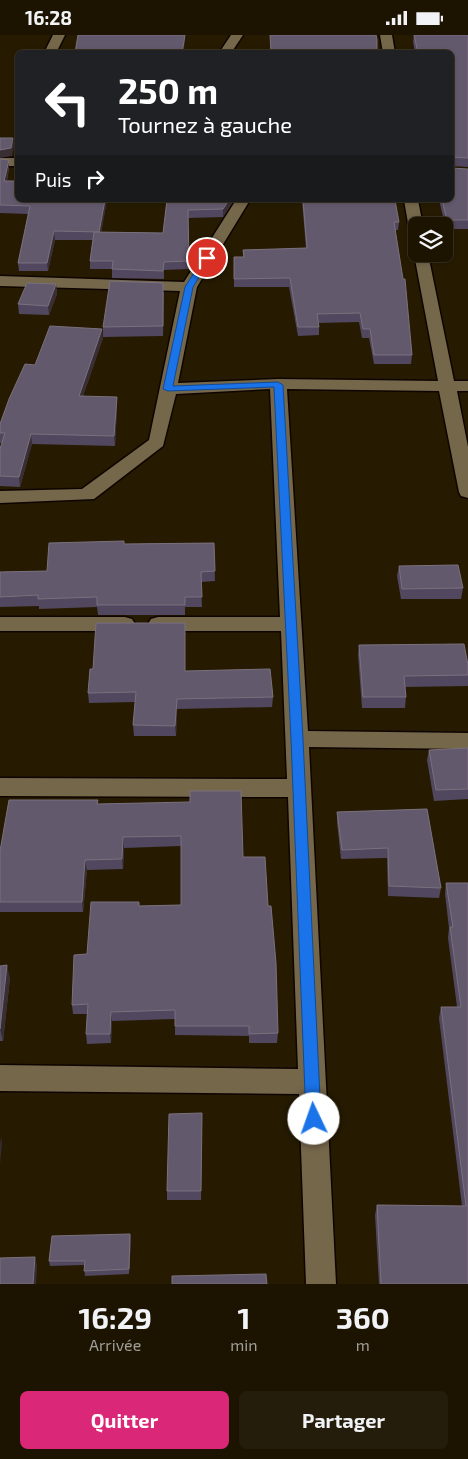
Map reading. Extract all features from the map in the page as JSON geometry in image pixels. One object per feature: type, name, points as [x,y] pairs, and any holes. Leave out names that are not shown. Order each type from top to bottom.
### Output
[{"type":"street","points":[[51,50],[58,35]]},
{"type":"street","points":[[227,50],[237,35]]},
{"type":"street","points":[[386,35],[388,50]]},
{"type":"street","points":[[0,162],[15,162]]},
{"type":"street","points":[[0,497],[87,495],[157,442],[189,287],[242,202]]},
{"type":"street","points":[[411,202],[414,217]]},
{"type":"street","points":[[422,262],[445,386],[468,492]]},
{"type":"street","points":[[0,281],[189,287]]},
{"type":"street","points":[[168,389],[278,385],[468,386]]},
{"type":"street","points":[[278,385],[300,789],[321,1284]]},
{"type":"street","points":[[0,624],[291,625]]},
{"type":"street","points":[[297,739],[468,741]]},
{"type":"street","points":[[0,787],[300,789]]},
{"type":"street","points":[[0,1078],[312,1082]]},
{"type":"building","points":[[78,35],[185,35],[182,50],[76,50]]},
{"type":"building","points":[[270,35],[376,35],[377,40],[377,50],[271,50]]},
{"type":"building","points":[[414,35],[468,35],[468,158],[454,157],[454,50],[417,50]]},
{"type":"building","points":[[0,138],[13,138],[11,148],[0,150]]},
{"type":"building","points":[[0,159],[9,160],[4,181],[15,181],[15,202],[105,202],[99,232],[54,231],[47,263],[18,263],[30,206],[0,205]]},
{"type":"building","points":[[454,168],[468,169],[468,220],[453,220],[453,217],[446,217],[442,202],[454,202]]},
{"type":"building","points":[[167,202],[228,202],[223,209],[188,210],[189,261],[164,262],[163,271],[112,269],[113,261],[90,261],[94,232],[163,233]]},
{"type":"building","points":[[303,202],[395,202],[399,222],[394,222],[403,279],[405,279],[412,355],[374,355],[370,329],[363,329],[360,313],[317,314],[319,327],[298,327],[290,278],[234,279],[234,257],[244,257],[243,250],[307,248]]},
{"type":"building","points":[[110,281],[163,283],[163,326],[103,327]]},
{"type":"building","points":[[27,283],[56,284],[48,306],[18,304]]},
{"type":"building","points":[[50,326],[102,329],[79,396],[117,397],[114,436],[31,434],[19,477],[0,476],[0,449],[5,433],[0,433],[0,424],[25,364],[35,365]]},
{"type":"building","points":[[124,541],[124,544],[214,543],[215,571],[201,572],[202,597],[185,597],[185,605],[97,605],[97,597],[38,599],[38,595],[0,597],[0,572],[47,571],[49,543]]},
{"type":"building","points":[[458,565],[463,588],[402,589],[399,566]]},
{"type":"building","points":[[96,623],[185,623],[185,671],[270,669],[273,697],[177,699],[175,726],[133,725],[136,692],[88,693],[90,669],[93,669]]},
{"type":"building","points":[[464,644],[468,675],[404,676],[406,697],[363,697],[359,645]]},
{"type":"building","points":[[468,748],[468,789],[436,790],[429,750]]},
{"type":"building","points":[[190,791],[241,791],[243,857],[265,857],[268,906],[271,906],[276,963],[278,1033],[249,1034],[249,1026],[175,1026],[175,1010],[111,1012],[110,1034],[86,1034],[88,1004],[72,1005],[74,955],[87,954],[91,902],[139,902],[139,906],[181,905],[181,836],[123,837],[122,859],[85,860],[82,902],[0,902],[0,851],[9,800],[98,800],[97,804],[190,802]]},
{"type":"building","points":[[427,809],[441,888],[389,886],[388,848],[342,850],[337,812]]},
{"type":"building","points":[[446,883],[468,883],[468,1284],[381,1284],[377,1205],[466,1206],[441,1007],[461,1007],[450,927],[453,927]]},
{"type":"building","points":[[7,965],[0,1029],[0,966]]},
{"type":"building","points":[[202,1113],[201,1191],[167,1191],[169,1114]]},
{"type":"building","points":[[130,1234],[129,1269],[84,1271],[85,1261],[49,1261],[52,1236]]},
{"type":"building","points":[[35,1257],[33,1284],[0,1284],[0,1258]]},
{"type":"building","points":[[266,1274],[267,1284],[172,1284],[172,1276]]},
{"type":"route","points":[[207,258],[189,287],[168,389],[278,385],[297,739],[314,1119]]}]
